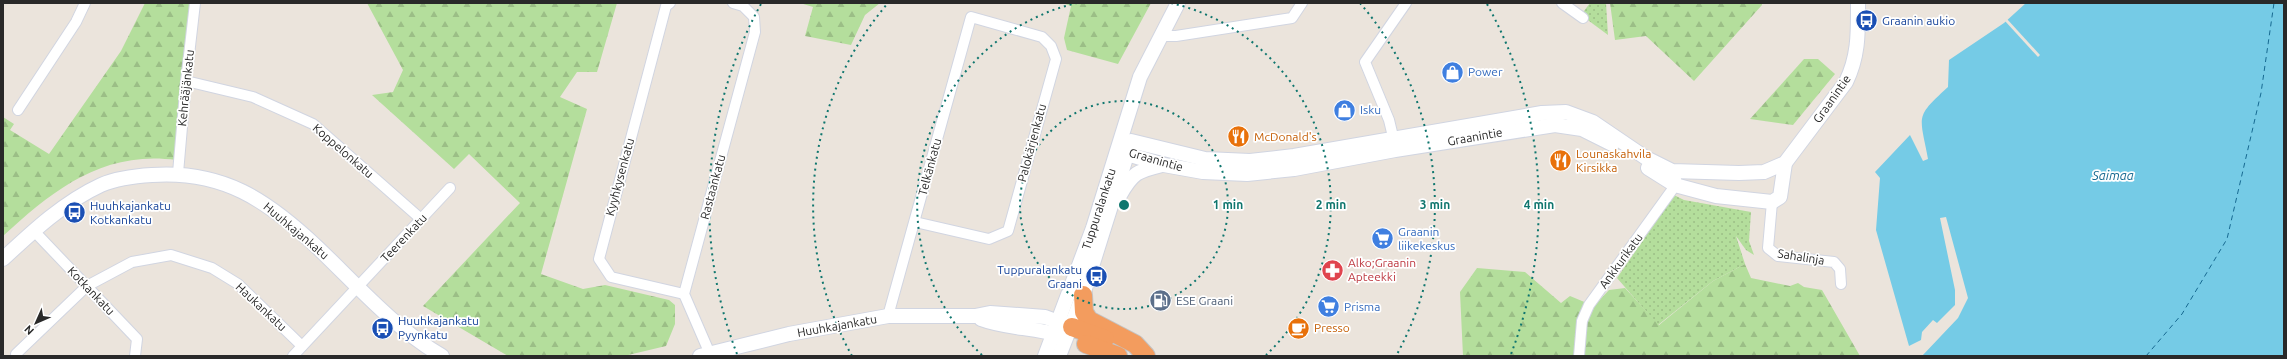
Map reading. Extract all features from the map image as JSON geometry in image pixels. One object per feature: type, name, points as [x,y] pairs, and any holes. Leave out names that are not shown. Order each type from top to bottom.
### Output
[{"type":"highway","points":[[1083,296],[1084,312],[1089,320],[1135,344],[1146,356]]},
{"type":"highway","points":[[1063,330],[1118,356]]},
{"type":"highway","points":[[1063,330],[1117,344],[1135,356]]},
{"type":"street","points":[[18,110],[76,22],[85,3]]},
{"type":"street","name":"Kehrääjänkatu","points":[[178,173],[195,3]]},
{"type":"street","name":"Kyyhkysenkatu","points":[[670,3],[666,6],[599,259],[611,277],[684,294]]},
{"type":"street","name":"Rastaankatu","points":[[684,294],[755,32],[754,17],[743,6],[733,3]]},
{"type":"street","name":"Tuppuralankatu","points":[[1045,356],[1063,330],[1083,296],[1108,216],[1146,78],[1160,38],[1178,3]]},
{"type":"street","points":[[1160,38],[1292,18],[1302,3]]},
{"type":"street","points":[[1395,145],[1389,120],[1365,62],[1406,3]]},
{"type":"street","points":[[1562,3],[1583,18]]},
{"type":"street","name":"Graanintie","points":[[1126,147],[1164,164],[1203,172],[1247,174],[1294,169],[1542,113],[1566,112],[1593,122],[1676,178],[1716,196],[1772,202],[1780,197],[1785,163],[1838,94],[1852,69],[1858,46],[1858,3]]},
{"type":"street","name":"Telkänkatu","points":[[888,316],[971,17]]},
{"type":"street","name":"Palokärjenkatu","points":[[915,222],[989,239],[1008,231],[1056,59],[1051,46],[1042,37],[971,17]]},
{"type":"street","name":"Koppelonkatu","points":[[186,81],[253,97],[313,124],[421,219]]},
{"type":"street","name":"Graanintie","points":[[1126,147],[1228,162],[1395,145]]},
{"type":"street","name":"Tuppuralankatu","points":[[1059,356],[1063,330],[1093,228],[1126,147]]},
{"type":"street","name":"Graanintie","points":[[1676,178],[1764,172],[1785,163]]},
{"type":"street","points":[[1108,216],[1132,175],[1144,168],[1164,164]]},
{"type":"street","name":"Huuhkajankatu","points":[[3,259],[34,230],[71,202],[102,184],[141,175],[178,173],[229,185],[255,198],[279,214],[397,324],[427,348],[442,356]]},
{"type":"street","name":"Ankkurikatu","points":[[1579,356],[1582,321],[1590,305],[1676,178]]},
{"type":"street","name":"Teerenkatu","points":[[293,356],[450,188]]},
{"type":"street","name":"Sahalinja","points":[[1772,202],[1768,248],[1778,256],[1834,262],[1840,269],[1841,284]]},
{"type":"street","name":"Kotkankatu","points":[[34,230],[137,339],[135,356]]},
{"type":"street","name":"Haukankatu","points":[[16,354],[87,286],[132,262],[171,255],[212,268],[238,284],[302,346]]},
{"type":"street","points":[[684,294],[705,355]]},
{"type":"street","name":"Huuhkajankatu","points":[[705,355],[788,334],[888,316],[975,316],[990,322],[1063,330]]},
{"type":"green space","points":[[145,3],[190,3],[176,160],[150,159],[125,161],[102,168],[81,177],[60,189],[41,203],[3,236],[3,117],[14,124],[10,130],[49,154],[121,51]]},
{"type":"green space","points":[[367,3],[617,3],[597,72],[577,72],[560,97],[587,109],[541,274],[583,289],[605,285],[669,300],[675,305],[675,324],[666,346],[624,356],[508,356],[423,306],[520,203],[469,154],[454,169],[372,95],[393,92],[403,70]]},
{"type":"green space","points":[[800,3],[880,3],[865,15],[851,45],[805,36],[813,7]]},
{"type":"green space","points":[[1062,3],[1151,3],[1118,64],[1067,50],[1064,38],[1071,6]]},
{"type":"green space","points":[[1590,3],[1606,3],[1608,35],[1581,15]]},
{"type":"green space","points":[[1610,3],[1762,3],[1762,5],[1694,81],[1646,36],[1615,40]]},
{"type":"green space","points":[[1804,59],[1818,59],[1835,74],[1793,125],[1750,119]]},
{"type":"green space","points":[[1674,195],[1684,200],[1751,212],[1749,241],[1754,255],[1746,250],[1736,236],[1745,264],[1713,281],[1658,325],[1617,278]]},
{"type":"green space","points":[[1745,264],[1751,278],[1790,286],[1798,283],[1804,287],[1822,290],[1860,356],[1463,356],[1460,292],[1477,268],[1525,272],[1561,303],[1570,296],[1594,306],[1609,290],[1625,288],[1659,325],[1713,281]]},
{"type":"water","name":"Saimaa","points":[[2026,3],[2284,3],[2284,356],[1922,356],[1958,318],[1968,298],[1946,217],[1940,218],[1955,290],[1955,305],[1937,323],[1933,320],[1922,332],[1921,340],[1909,346],[1876,230],[1880,178],[1875,172],[1910,135],[1923,161],[1928,159],[1923,134],[1922,118],[1929,105],[1948,87],[1949,60],[2004,23]]},
{"type":"pier","points":[[2007,19],[2040,55],[2038,57],[2005,21]]},
{"type":"ferry route","points":[[2146,356],[2182,314],[2227,239],[2261,93],[2274,3]]},
{"type":"place","name":"Graanin aukio","points":[[1866,21]]},
{"type":"place","name":"Power","points":[[1453,72]]},
{"type":"place","name":"Isku","points":[[1345,110]]},
{"type":"place","name":"McDonald's","points":[[1239,137]]},
{"type":"place","name":"Lounaskahvila Kirsikka","points":[[1561,161]]},
{"type":"place","name":"Huuhkajankatu Kotkankatu","points":[[74,213]]},
{"type":"place","name":"Graanin liikekeskus","points":[[1383,239]]},
{"type":"place","name":"Alko;Graanin Apteekki","points":[[1332,270]]},
{"type":"place","name":"Tuppuralankatu Graani","points":[[1097,277]]},
{"type":"place","name":"ESE Graani","points":[[1161,301]]},
{"type":"place","name":"Prisma","points":[[1328,307]]},
{"type":"place","name":"Huuhkajankatu Pyynkatu","points":[[382,328]]},
{"type":"place","name":"Presso","points":[[1299,328]]}]
